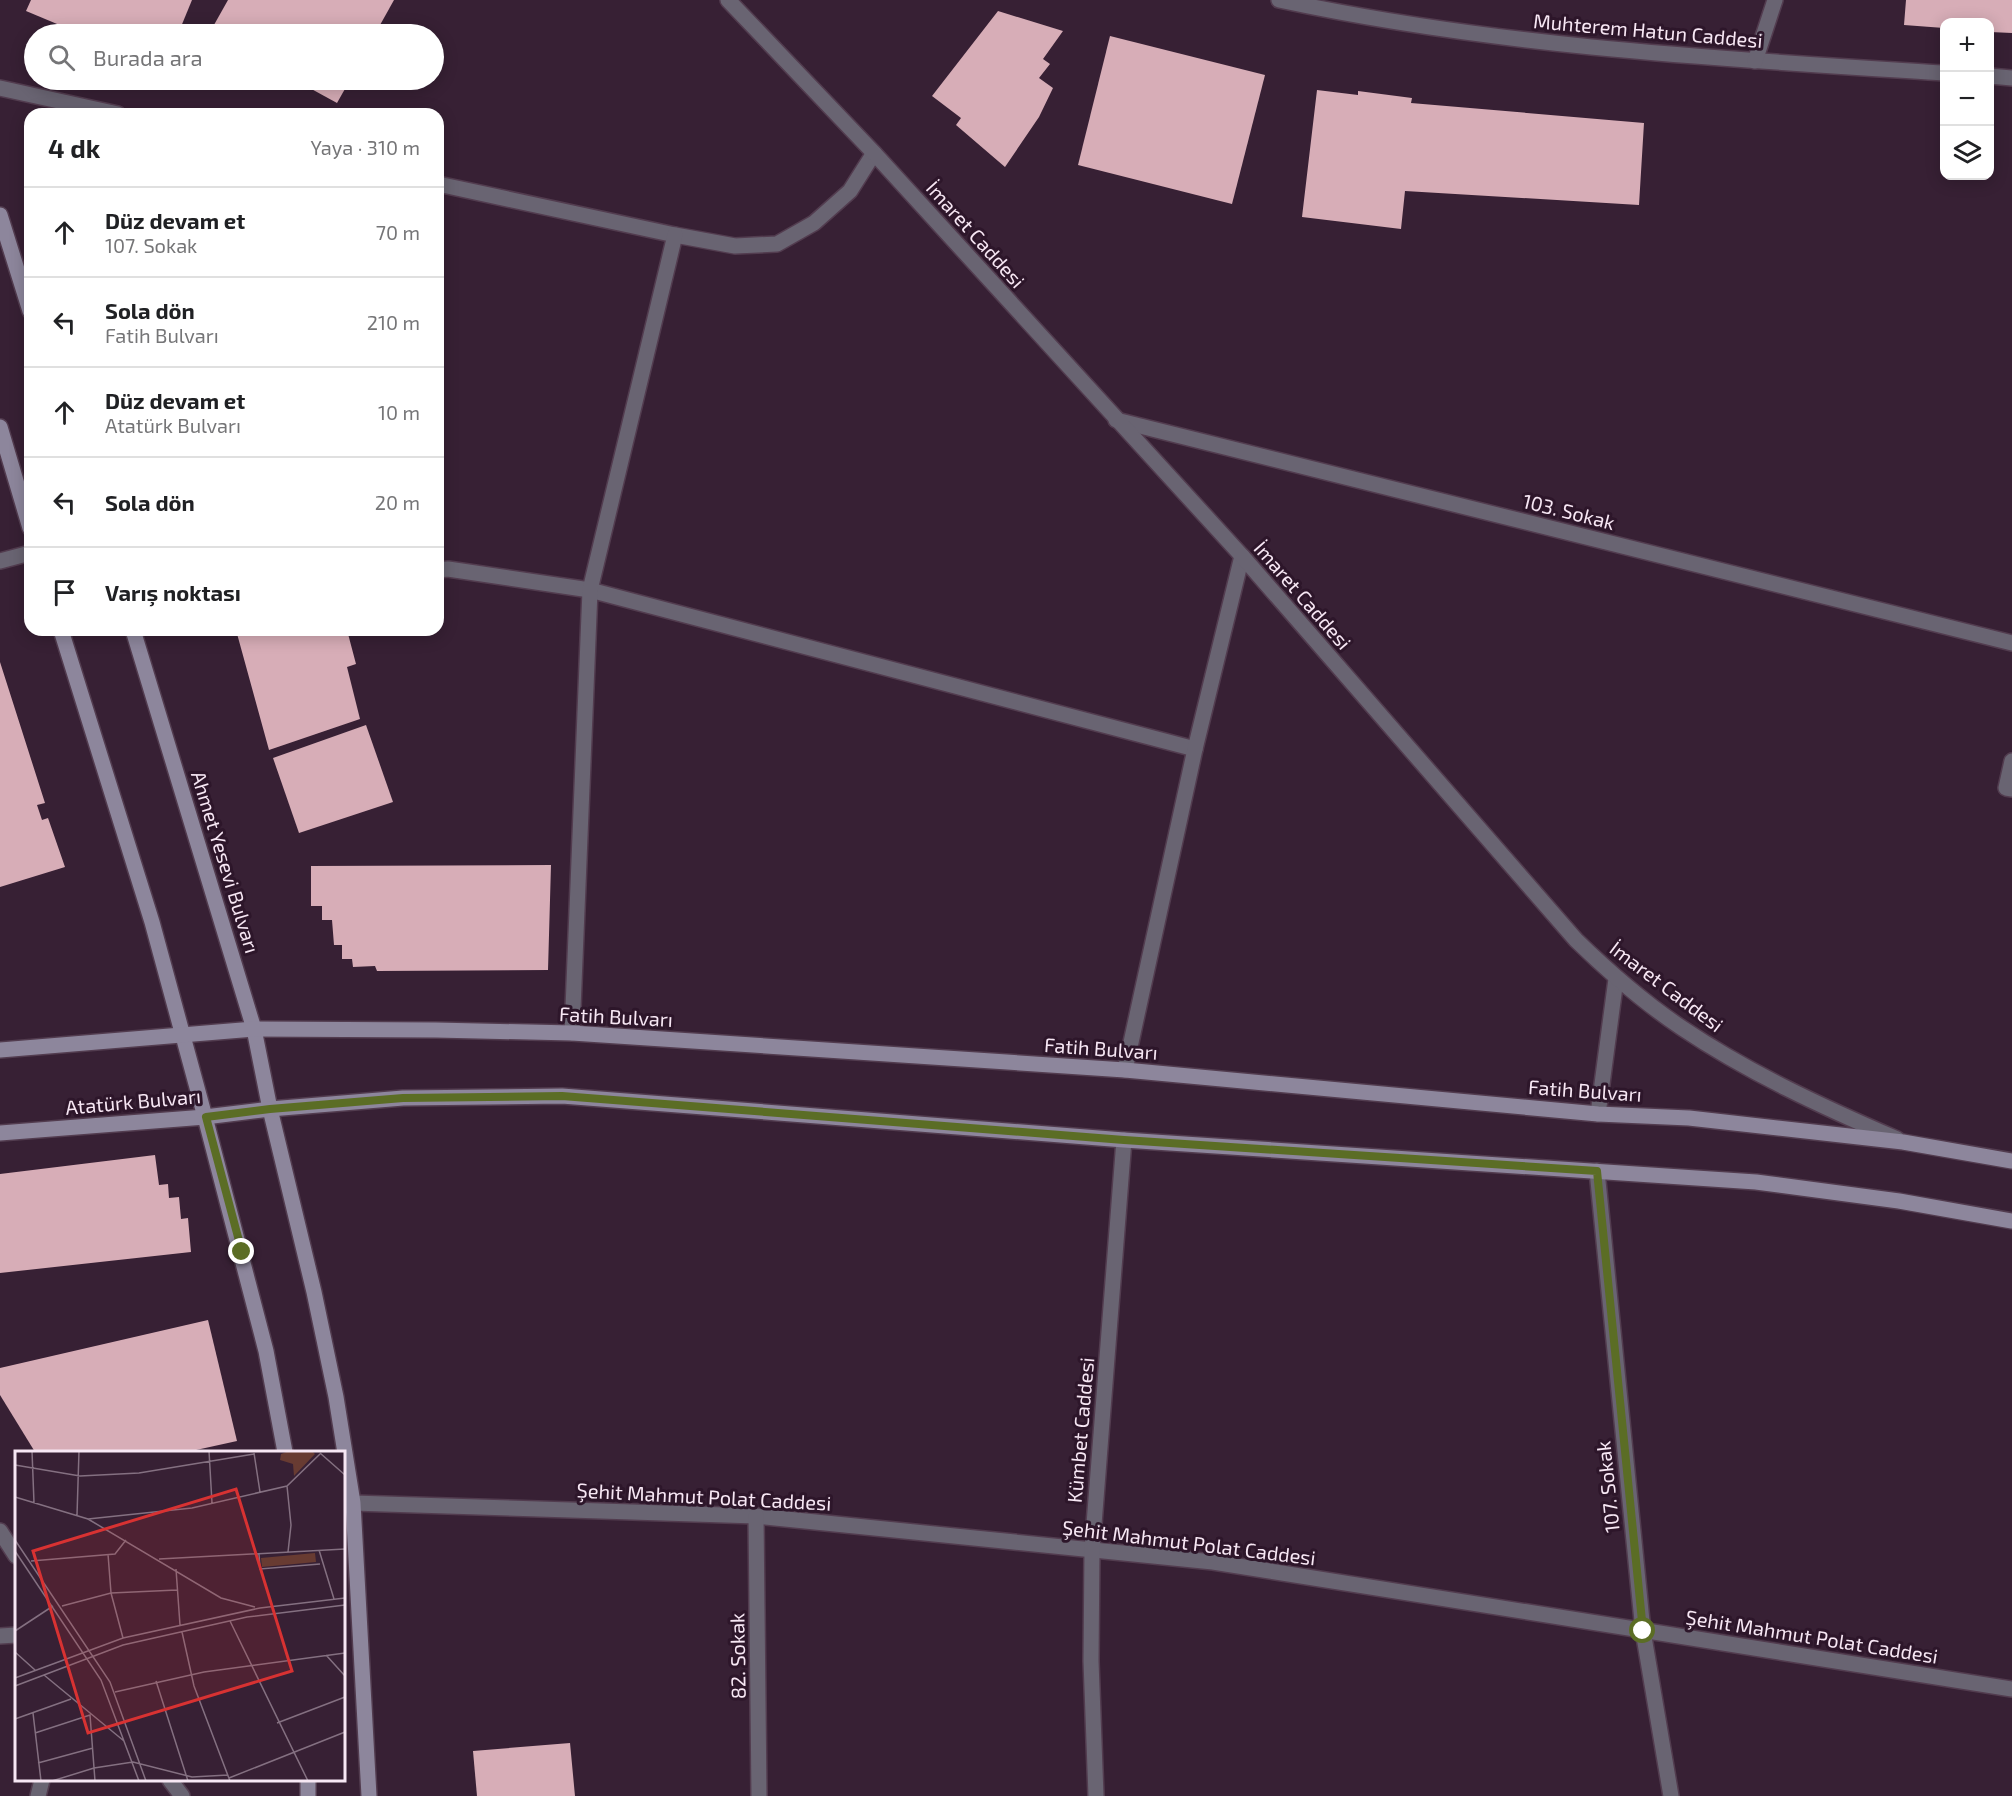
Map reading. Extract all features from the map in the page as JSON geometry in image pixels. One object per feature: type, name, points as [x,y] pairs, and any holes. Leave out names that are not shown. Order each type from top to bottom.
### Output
[{"type":"main road","points":[[0,215],[24,291]]},
{"type":"main road","points":[[0,427],[24,508]]},
{"type":"main road","points":[[63,636],[152,922],[206,1117],[266,1351],[285,1451]]},
{"type":"main road","name":"Ahmet Yesevi Bulvarı","points":[[135,636],[254,1029],[270,1109],[317,1304],[345,1451]]},
{"type":"main road","name":"Fatih Bulvarı","points":[[183,1035],[254,1029],[572,1033],[1125,1070],[1598,1114],[1689,1118],[1903,1142],[2012,1161]]},
{"type":"main road","points":[[0,1050],[183,1035]]},
{"type":"main road","points":[[270,1109],[403,1098],[562,1096],[1124,1140],[1756,1182],[1899,1201],[2012,1221]]},
{"type":"main road","name":"Atatürk Bulvarı","points":[[0,1133],[206,1117],[270,1109]]},
{"type":"main road","name":"Ahmet Yesevi Bulvarı","points":[[345,1453],[353,1503],[369,1796]]},
{"type":"street","name":"İmaret Caddesi","points":[[728,0],[874,153],[1242,556],[1576,940],[1616,979],[1681,1028],[1742,1065],[1816,1104],[1903,1142]]},
{"type":"street","name":"Muhterem Hatun Caddesi","points":[[1279,0],[1340,13],[1559,45],[1940,74]]},
{"type":"street","points":[[1755,61],[1775,0]]},
{"type":"street","points":[[1994,76],[2012,78]]},
{"type":"street","points":[[0,88],[91,108]]},
{"type":"street","points":[[444,185],[735,246],[777,244],[814,224],[850,191],[874,153]]},
{"type":"street","points":[[572,1033],[590,590],[675,235]]},
{"type":"street","name":"103. Sokak","points":[[1116,420],[2012,643]]},
{"type":"street","points":[[0,561],[24,555]]},
{"type":"street","points":[[1125,1070],[1195,749],[1242,556]]},
{"type":"street","points":[[444,569],[590,590],[1195,749]]},
{"type":"street","points":[[2012,761],[2007,788],[2012,789]]},
{"type":"street","points":[[1598,1114],[1616,979]]},
{"type":"street","name":"Kümbet Caddesi","points":[[1096,1796],[1091,1661],[1092,1550],[1124,1140]]},
{"type":"street","name":"107. Sokak","points":[[1597,1171],[1643,1631],[1671,1796]]},
{"type":"street","name":"Şehit Mahmut Polat Caddesi","points":[[353,1503],[756,1516],[1213,1563],[2012,1689]]},
{"type":"street","name":"82. Sokak","points":[[756,1516],[759,1796]]},
{"type":"street","points":[[0,1531],[15,1554]]},
{"type":"street","points":[[0,1636],[15,1635]]},
{"type":"street","points":[[38,1796],[42,1781]]},
{"type":"street","points":[[171,1781],[182,1796]]},
{"type":"building","points":[[31,0],[192,0],[182,24],[57,24],[26,11]]},
{"type":"building","points":[[228,0],[394,0],[381,24],[214,24]]},
{"type":"building","points":[[1906,0],[2012,0],[2012,33],[1994,32],[1994,18],[1940,18],[1940,28],[1904,25]]},
{"type":"building","points":[[998,11],[1063,31],[1043,59],[1050,64],[1039,78],[1053,88],[1039,117],[1005,167],[956,125],[961,118],[932,96]]},
{"type":"building","points":[[1110,36],[1265,75],[1232,204],[1078,165]]},
{"type":"building","points":[[313,90],[344,90],[337,103]]},
{"type":"building","points":[[1317,90],[1358,95],[1358,91],[1412,98],[1411,103],[1644,123],[1639,205],[1405,191],[1401,229],[1302,217]]},
{"type":"building","points":[[238,636],[349,636],[356,664],[347,667],[360,719],[269,750]]},
{"type":"building","points":[[0,662],[45,803],[37,805],[42,820],[48,818],[65,867],[0,887]]},
{"type":"building","points":[[366,725],[393,802],[299,833],[273,758]]},
{"type":"building","points":[[551,865],[548,970],[377,971],[375,966],[353,967],[352,959],[342,959],[342,945],[334,945],[332,920],[322,920],[322,906],[311,906],[311,866]]},
{"type":"building","points":[[155,1155],[159,1185],[168,1184],[169,1198],[179,1197],[181,1219],[188,1218],[191,1252],[0,1273],[0,1174]]},
{"type":"building","points":[[208,1320],[237,1441],[192,1451],[34,1451],[0,1395],[0,1368]]},
{"type":"building","points":[[570,1743],[575,1796],[477,1796],[473,1751]]},
{"type":"route","points":[[242,1252],[206,1117],[270,1109],[403,1098],[562,1096],[1124,1140],[1597,1171],[1643,1631]]}]
